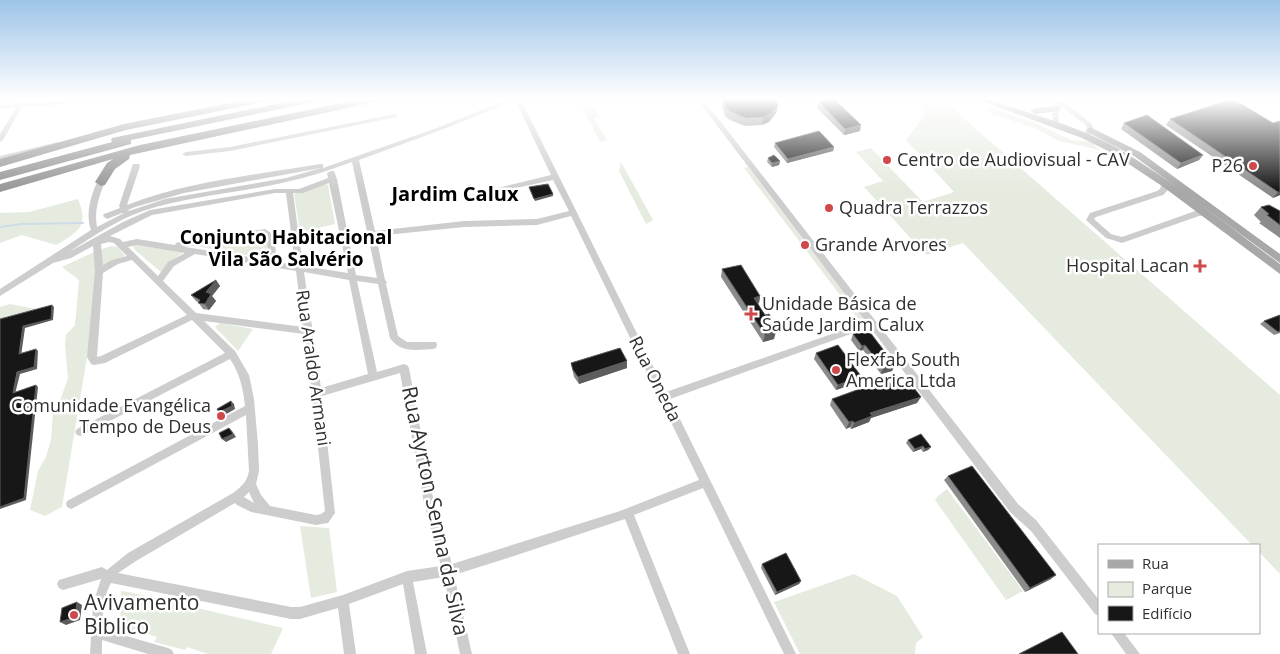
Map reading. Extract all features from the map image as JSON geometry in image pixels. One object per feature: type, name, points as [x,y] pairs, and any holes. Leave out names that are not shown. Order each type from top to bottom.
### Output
[{"type":"highway","points":[[0,163],[119,130]]},
{"type":"highway","points":[[0,172],[77,150],[166,130]]},
{"type":"highway","points":[[0,176],[77,154],[189,130]]},
{"type":"highway","points":[[0,188],[141,148],[229,130]]},
{"type":"highway","points":[[101,182],[113,163],[141,148]]},
{"type":"highway","points":[[63,169],[85,168],[96,170],[101,174],[101,182]]},
{"type":"main road","points":[[1056,130],[1077,138],[1088,133]]},
{"type":"main road","points":[[1081,130],[1137,154],[1280,258]]},
{"type":"main road","points":[[1088,133],[1165,184],[1280,270]]},
{"type":"street","points":[[186,154],[230,149],[327,130]]},
{"type":"street","name":"Rua Oneda","points":[[355,159],[437,130]]},
{"type":"street","name":"Rua Oneda","points":[[533,130],[790,654]]},
{"type":"street","points":[[724,130],[879,326],[1014,508],[1034,527]]},
{"type":"street","points":[[0,158],[71,142]]},
{"type":"street","points":[[305,172],[330,168],[355,159]]},
{"type":"street","points":[[107,216],[355,159]]},
{"type":"street","points":[[355,159],[383,282],[391,329],[395,340],[406,347],[433,345]]},
{"type":"street","points":[[0,293],[125,211],[136,166]]},
{"type":"street","points":[[317,393],[373,376],[330,168]]},
{"type":"street","points":[[498,190],[555,177]]},
{"type":"street","points":[[12,285],[96,246],[132,221],[155,212],[275,191],[305,190],[332,178]]},
{"type":"street","points":[[95,231],[93,226],[93,210],[101,182]]},
{"type":"street","points":[[1165,184],[1164,190],[1160,193],[1093,215],[1090,220],[1108,236],[1116,240],[1122,240],[1198,213],[1205,214]]},
{"type":"street","name":"Rua Araldo Armani","points":[[267,510],[316,520],[324,519],[330,515],[331,510],[289,192]]},
{"type":"street","points":[[372,234],[464,224],[537,222],[573,213]]},
{"type":"street","points":[[170,247],[266,232],[270,235],[273,264]]},
{"type":"street","points":[[51,259],[62,259],[96,246],[121,245],[135,242],[383,282]]},
{"type":"street","points":[[121,245],[232,354],[245,378],[250,408],[254,471],[251,484],[257,498],[267,510]]},
{"type":"street","points":[[96,246],[99,258],[99,272],[92,357],[94,361],[102,360],[192,316],[308,331]]},
{"type":"street","points":[[158,282],[171,264],[196,251]]},
{"type":"street","points":[[99,272],[115,262],[134,257]]},
{"type":"street","points":[[207,331],[210,324],[219,319]]},
{"type":"street","points":[[664,397],[879,326]]},
{"type":"street","points":[[80,432],[232,354]]},
{"type":"street","name":"Rua Ayrton Senna da Silva","points":[[373,376],[404,368],[429,504],[448,571],[466,654]]},
{"type":"street","points":[[71,504],[250,408]]},
{"type":"street","points":[[984,469],[996,477],[1098,609]]},
{"type":"street","points":[[63,584],[96,573],[102,573],[108,577],[291,613],[300,613],[342,602],[408,577],[448,571],[628,513],[706,482]]},
{"type":"street","points":[[96,654],[100,598],[108,577],[117,567],[237,496],[251,484]]},
{"type":"street","points":[[237,496],[244,504],[267,510]]},
{"type":"street","points":[[628,513],[684,654]]},
{"type":"street","points":[[408,577],[421,654]]},
{"type":"street","points":[[342,602],[350,654]]},
{"type":"street","points":[[98,633],[168,654]]},
{"type":"street","points":[[1118,634],[1134,654]]},
{"type":"green space","points":[[594,130],[601,130],[607,140],[600,142]]},
{"type":"green space","points":[[914,130],[977,130],[1280,395],[1280,574],[1260,553],[1260,544],[1251,544],[963,243],[926,255],[864,187],[883,181],[856,152],[871,148],[923,202],[954,192],[906,140]]},
{"type":"green space","points":[[1037,130],[1049,130],[1071,140],[1091,142],[1100,150],[1059,141]]},
{"type":"green space","points":[[621,162],[653,220],[646,224],[619,171]]},
{"type":"green space","name":"Grande Arvores","points":[[748,167],[866,322],[861,323],[744,168]]},
{"type":"green space","points":[[328,185],[335,224],[300,232],[294,194]]},
{"type":"green space","points":[[78,199],[82,215],[80,227],[71,236],[56,245],[22,235],[0,243],[0,213],[29,212]]},
{"type":"green space","points":[[262,235],[267,237],[267,259],[196,246]]},
{"type":"green space","points":[[136,245],[184,252],[171,261],[161,272],[135,250],[133,247]]},
{"type":"green space","points":[[111,246],[118,247],[125,256],[103,265],[100,250]]},
{"type":"green space","points":[[94,252],[96,266],[92,327],[62,507],[45,516],[30,510],[38,471],[46,457],[51,440],[53,411],[61,398],[68,378],[66,335],[75,325],[79,280],[62,267]]},
{"type":"green space","points":[[10,304],[37,309],[0,319],[0,307]]},
{"type":"green space","points":[[220,323],[253,329],[238,351],[215,327]]},
{"type":"green space","points":[[947,489],[1023,591],[1006,600],[935,500]]},
{"type":"green space","points":[[300,526],[329,528],[337,592],[311,598]]},
{"type":"green space","points":[[854,574],[897,596],[923,637],[916,643],[915,654],[800,654],[774,602]]},
{"type":"green space","points":[[121,591],[283,628],[271,654],[208,654],[187,647],[185,650],[154,642],[157,637],[136,630],[134,633],[120,629]]},
{"type":"building","points":[[1133,130],[1167,130],[1203,155],[1181,163]]},
{"type":"building","points":[[1186,130],[1280,130],[1280,192]]},
{"type":"building","points":[[819,131],[834,147],[788,159],[775,143]]},
{"type":"building","points":[[774,155],[780,161],[772,163],[768,158]]},
{"type":"building","points":[[548,184],[553,194],[534,199],[529,187]]},
{"type":"building","points":[[1269,205],[1280,211],[1280,225],[1267,215],[1269,214],[1261,207]]},
{"type":"building","points":[[741,265],[760,296],[754,298],[765,315],[769,314],[773,321],[769,322],[776,332],[765,335],[722,269]]},
{"type":"building","points":[[216,280],[206,292],[211,294],[205,304],[198,303],[200,300],[191,295]]},
{"type":"building","points":[[52,305],[51,319],[23,326],[19,354],[36,349],[34,367],[17,372],[13,393],[36,385],[24,498],[0,507],[0,319]]},
{"type":"building","points":[[1280,315],[1280,331],[1278,332],[1264,321]]},
{"type":"building","points":[[866,329],[895,365],[883,368],[865,345],[862,346],[853,334]]},
{"type":"building","name":"Flexfab South America Ltda","points":[[838,345],[861,376],[838,385],[816,353]]},
{"type":"building","points":[[620,348],[627,361],[578,377],[573,370],[571,363]]},
{"type":"building","points":[[887,379],[895,390],[911,384],[921,397],[870,413],[872,416],[854,423],[853,421],[849,422],[832,399]]},
{"type":"building","points":[[231,401],[232,406],[219,412],[217,409]]},
{"type":"building","points":[[229,428],[233,434],[222,439],[219,433]]},
{"type":"building","points":[[921,434],[931,447],[925,449],[923,446],[915,449],[908,440]]},
{"type":"building","points":[[972,466],[1056,575],[1030,588],[948,476]]},
{"type":"building","points":[[786,553],[801,581],[777,592],[762,564]]},
{"type":"building","points":[[77,602],[75,617],[60,622],[62,608]]},
{"type":"building","points":[[1062,632],[1078,654],[1019,654]]},
{"type":"waterway","points":[[0,227],[22,224],[83,223]]},
{"type":"place","name":"Centro de Audiovisual - CAV","points":[[887,160]]},
{"type":"place","name":"P26","points":[[1253,166]]},
{"type":"place","name":"Quadra Terrazzos","points":[[829,208]]},
{"type":"place","name":"Grande Arvores","points":[[805,245]]},
{"type":"place","name":"Hospital Lacan","points":[[1200,266]]},
{"type":"place","name":"Unidade Básica de Saúde Jardim Calux","points":[[751,314]]},
{"type":"place","name":"Flexfab South America Ltda","points":[[836,370]]},
{"type":"place","name":"Comunidade Evangélica Tempo de Deus","points":[[221,416]]},
{"type":"place","name":"Avivamento Biblico","points":[[74,615]]},
{"type":"district","name":"Jardim Calux","points":[[455,194]]},
{"type":"district","name":"Conjunto Habitacional Vila São Salvério","points":[[286,248]]}]
